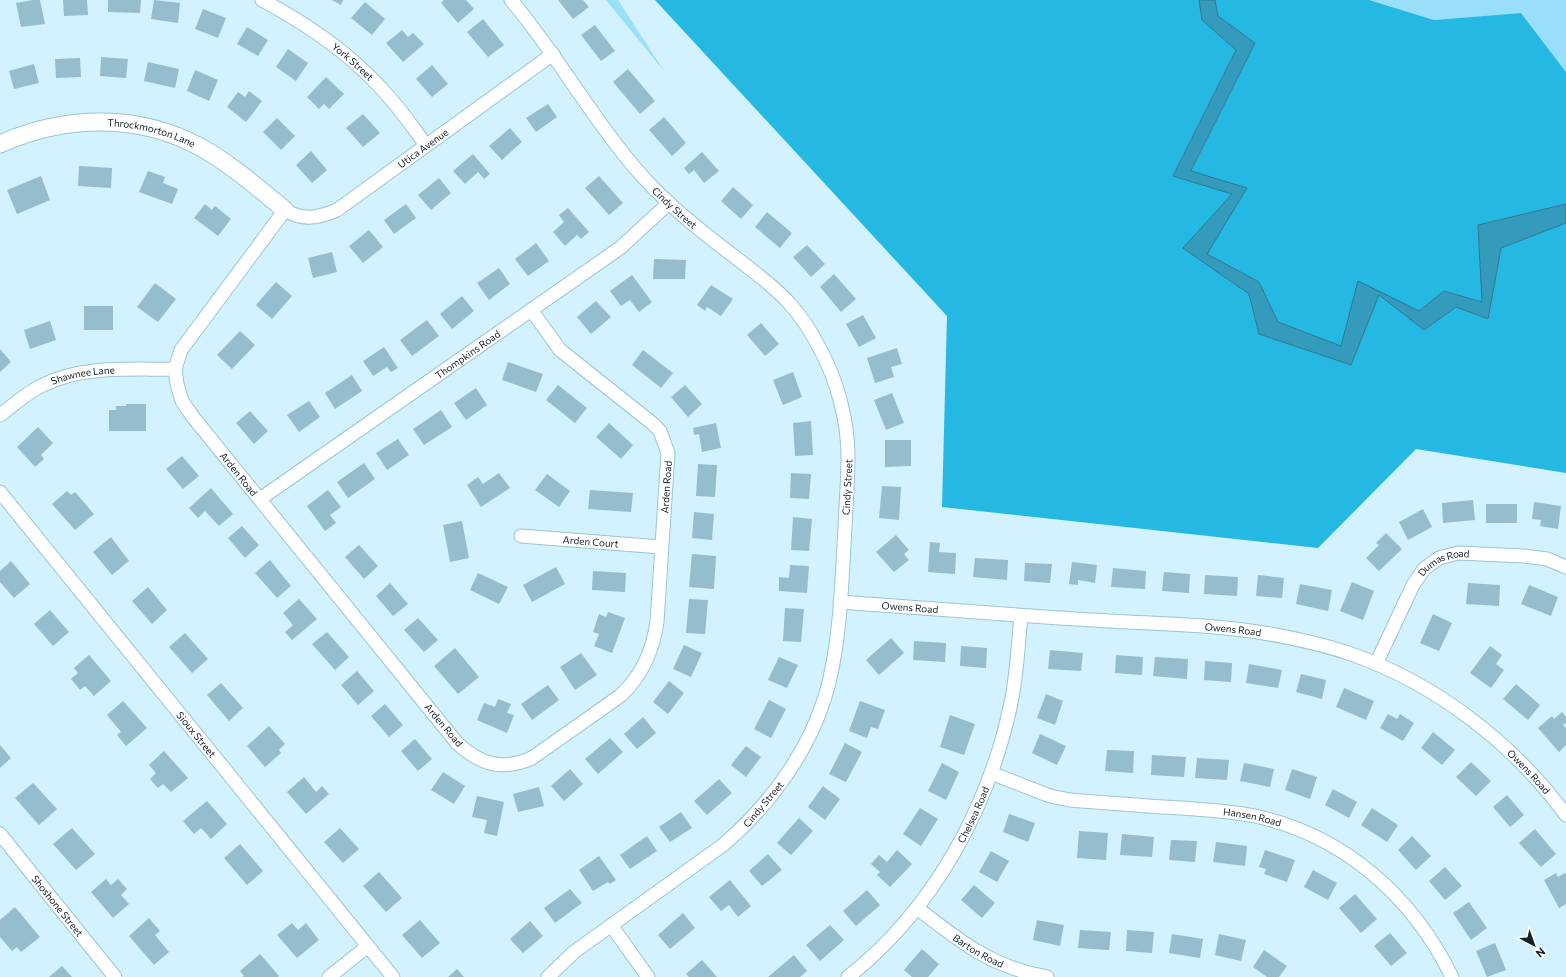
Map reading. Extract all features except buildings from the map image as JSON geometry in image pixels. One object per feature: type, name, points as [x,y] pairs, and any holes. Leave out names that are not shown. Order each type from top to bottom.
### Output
[{"type":"street","name":"York Street","points":[[262,0],[303,23],[341,50],[389,96],[426,145]]},
{"type":"street","name":"Cindy Street","points":[[511,0],[553,54],[620,149],[645,179],[669,203],[774,288],[789,302],[810,332],[828,366],[844,418],[848,456],[840,602],[834,656],[826,694],[804,744],[782,782],[757,813],[723,845],[611,924],[574,952],[548,977]]},
{"type":"street","name":"Utica Avenue","points":[[285,210],[294,216],[306,218],[320,217],[337,210],[553,54]]},
{"type":"street","name":"Throckmorton Lane","points":[[0,144],[36,130],[82,121],[107,121],[157,130],[202,148],[230,166],[285,210]]},
{"type":"street","name":"Thompkins Road","points":[[260,499],[620,248],[669,203]]},
{"type":"street","name":"Arden Road","points":[[285,210],[180,350],[175,369],[182,401],[457,743],[480,760],[499,765],[522,762],[532,758],[601,710],[630,687],[645,661],[655,635],[668,453],[666,442],[660,431],[638,410],[560,350],[532,310]]},
{"type":"street","name":"Shawnee Lane","points":[[0,415],[42,385],[64,376],[90,371],[175,369]]},
{"type":"street","name":"Sioux Street","points":[[0,492],[393,977]]},
{"type":"street","name":"Arden Court","points":[[521,536],[661,547]]},
{"type":"street","name":"Dumas Road","points":[[1376,664],[1412,585],[1424,569],[1439,558],[1458,553],[1524,556],[1547,560],[1566,567]]},
{"type":"street","name":"Owens Road","points":[[840,602],[1021,616],[1231,629],[1268,634],[1329,647],[1376,664],[1444,700],[1501,744],[1542,785],[1566,815]]},
{"type":"street","name":"Chelsea Road","points":[[848,977],[885,944],[917,908],[956,850],[974,815],[991,773],[1012,701],[1021,616]]},
{"type":"street","name":"Hansen Road","points":[[991,773],[1050,796],[1070,800],[1235,813],[1255,816],[1282,823],[1309,834],[1358,862],[1396,894],[1434,942],[1452,977]]},
{"type":"street","name":"Shoshone Street","points":[[0,834],[115,977]]},
{"type":"street","name":"Barton Road","points":[[917,908],[983,956],[1015,970],[1047,977]]},
{"type":"street","points":[[611,924],[648,977]]},
{"type":"street","points":[[330,977],[368,946]]},
{"type":"shaded area","points":[[606,0],[618,0],[664,71]]},
{"type":"shaded area","points":[[655,0],[1199,0],[1202,20],[1236,50],[1173,176],[1232,194],[1184,248],[1249,294],[1259,334],[1351,365],[1379,295],[1424,330],[1456,307],[1488,319],[1501,248],[1566,223],[1566,473],[1416,449],[1318,548],[942,507],[947,316]]},
{"type":"shaded area","points":[[1199,0],[1215,0],[1218,16],[1255,43],[1191,171],[1247,188],[1207,254],[1259,282],[1278,322],[1341,346],[1358,281],[1419,311],[1444,291],[1482,302],[1478,225],[1566,204],[1566,223],[1501,248],[1488,319],[1456,307],[1424,330],[1379,295],[1351,365],[1259,334],[1249,294],[1183,248],[1232,194],[1173,176],[1236,50],[1202,20]]},
{"type":"shaded area","points":[[1215,0],[1369,0],[1434,20],[1521,13],[1566,72],[1566,204],[1478,225],[1483,302],[1444,291],[1419,311],[1358,282],[1341,346],[1278,322],[1259,282],[1206,254],[1247,188],[1191,172],[1255,43],[1218,16]]},
{"type":"shaded area","points":[[1369,0],[1566,0],[1566,72],[1521,13],[1434,20]]}]
